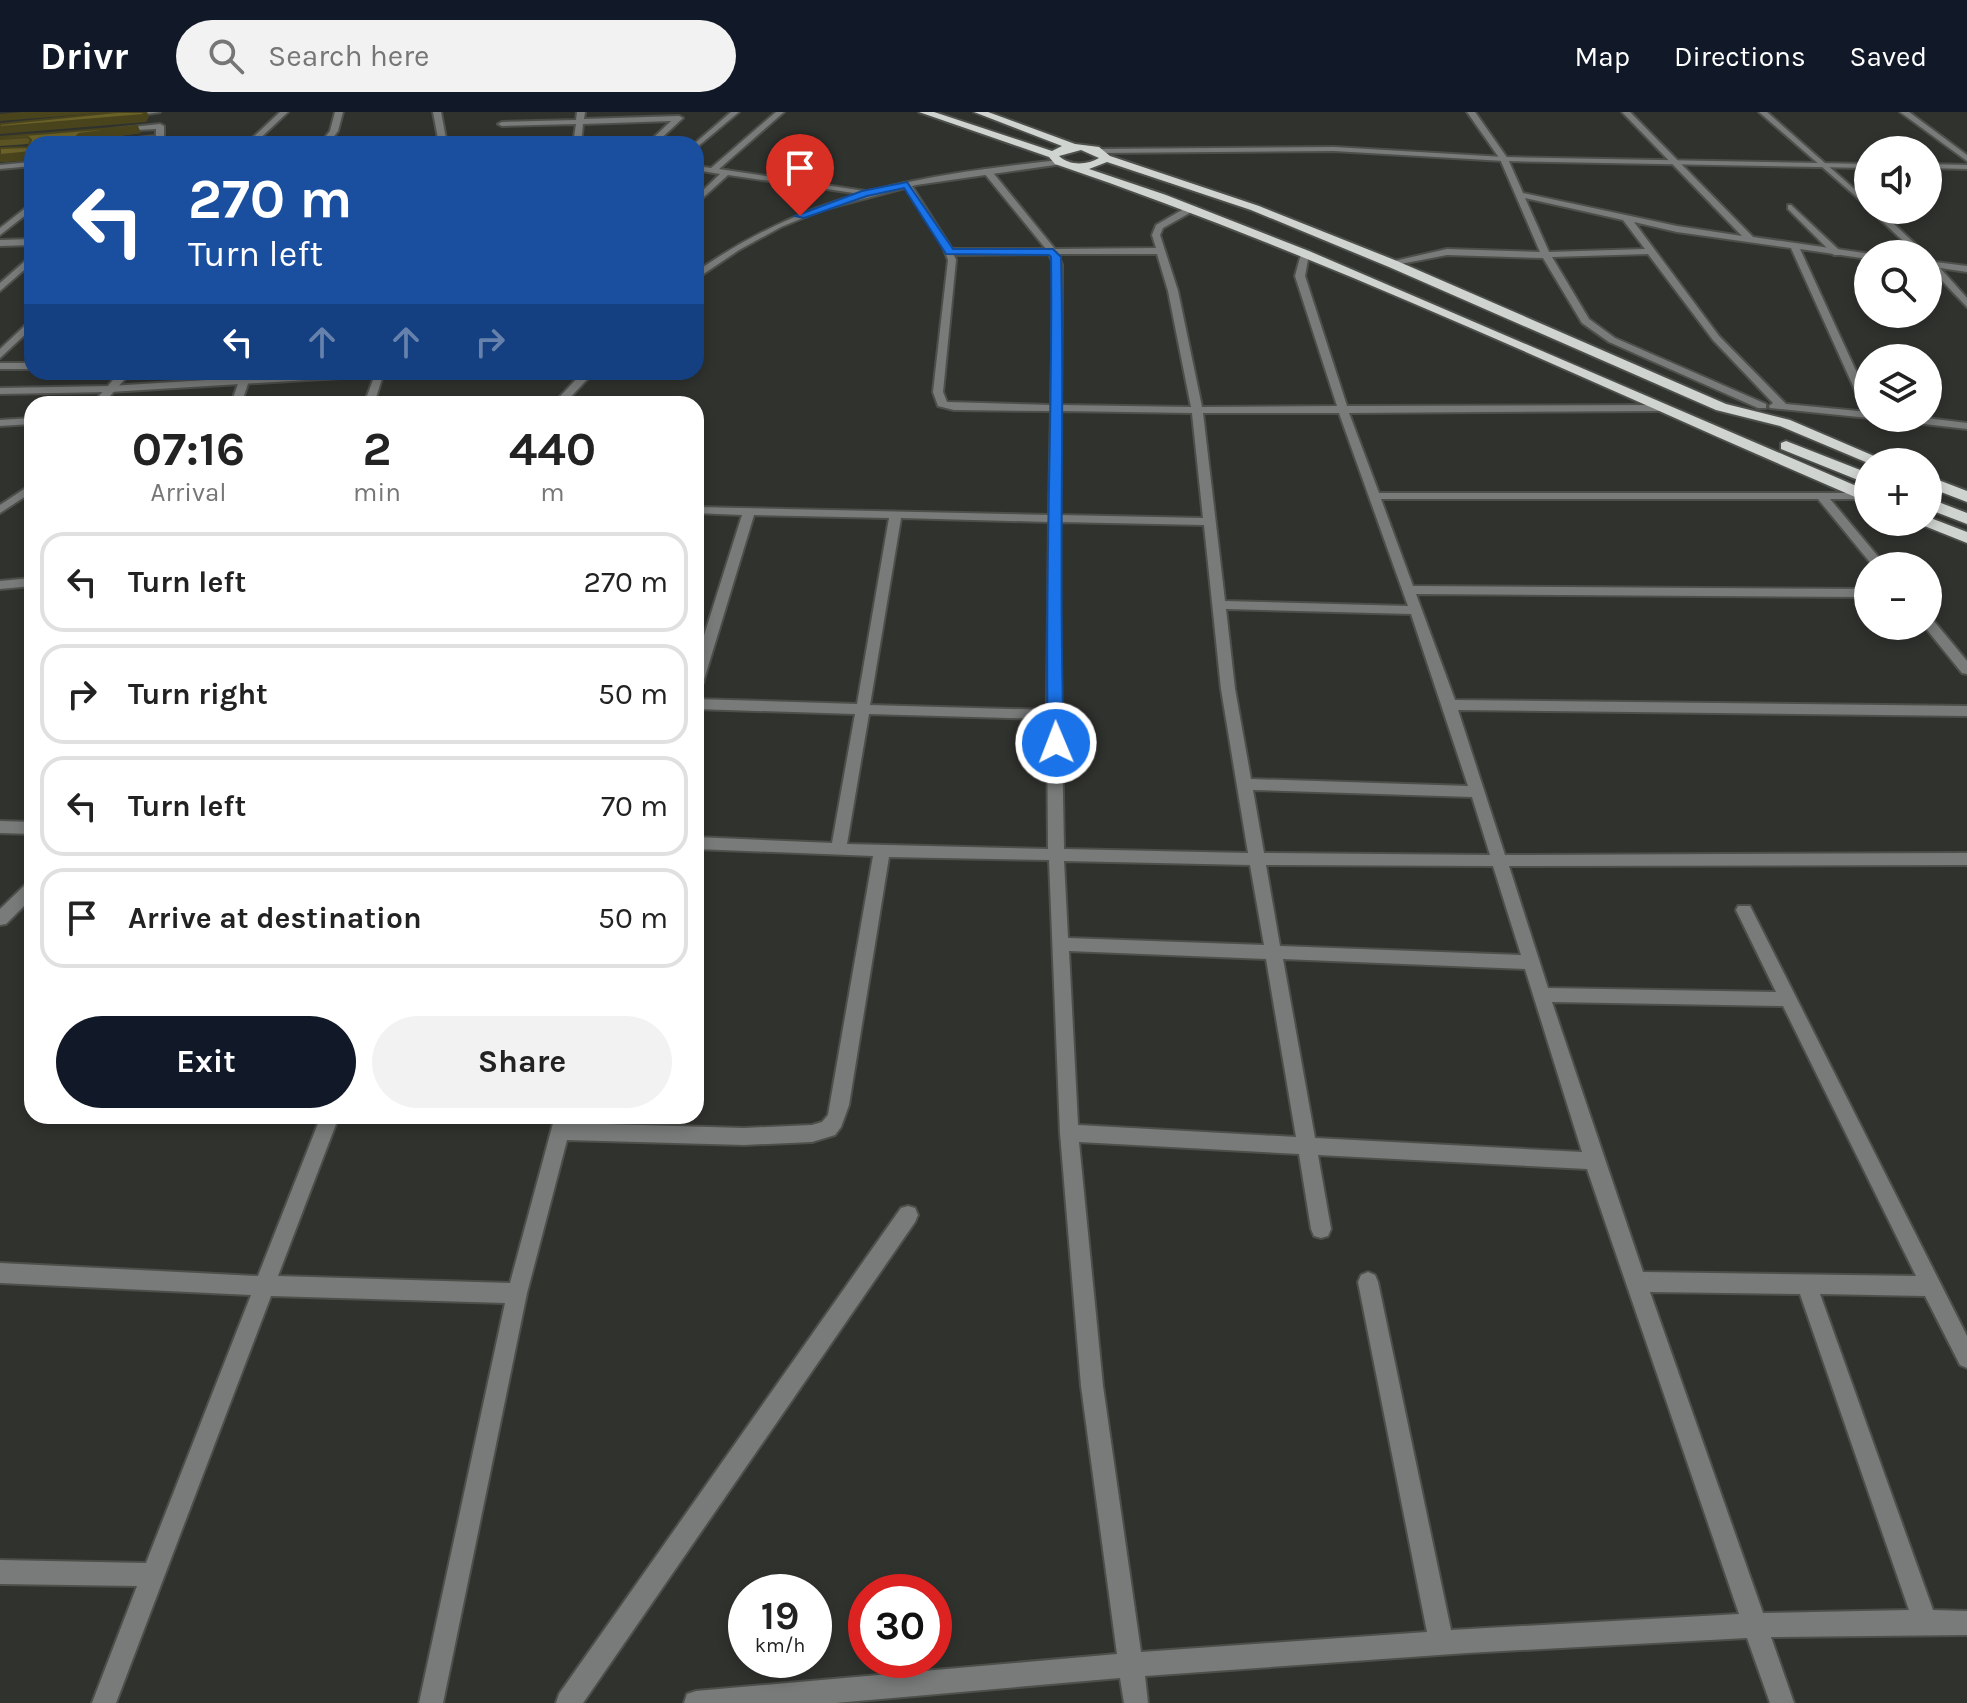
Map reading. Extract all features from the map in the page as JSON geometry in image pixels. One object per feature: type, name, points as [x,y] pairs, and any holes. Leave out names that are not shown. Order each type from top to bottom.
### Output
[{"type":"highway","points":[[924,112],[1192,208],[1305,254],[1854,491]]},
{"type":"highway","points":[[979,112],[1211,192],[1393,264],[1721,407],[1785,423],[1854,451]]},
{"type":"highway","points":[[1056,159],[1074,147]]},
{"type":"highway","points":[[1076,166],[1095,165],[1103,155]]},
{"type":"highway","points":[[1721,407],[1754,433],[1854,473]]},
{"type":"highway","points":[[1942,487],[1967,497]]},
{"type":"highway","points":[[1942,509],[1967,519]]},
{"type":"highway","points":[[1942,528],[1967,538]]},
{"type":"street","points":[[112,117],[156,112]]},
{"type":"street","points":[[258,136],[284,112]]},
{"type":"street","points":[[330,136],[339,112]]},
{"type":"street","points":[[437,112],[442,136]]},
{"type":"street","points":[[659,136],[686,112]]},
{"type":"street","points":[[704,139],[735,112]]},
{"type":"street","points":[[713,170],[780,112]]},
{"type":"street","points":[[1471,112],[1504,159],[1546,255],[1585,321],[1597,331],[1762,406]]},
{"type":"street","points":[[1626,112],[1752,241]]},
{"type":"street","points":[[1763,112],[1854,192]]},
{"type":"street","points":[[1904,112],[1967,159]]},
{"type":"street","points":[[502,124],[580,116],[677,119]]},
{"type":"street","points":[[578,136],[580,116]]},
{"type":"street","points":[[104,130],[160,126],[159,136]]},
{"type":"street","points":[[1103,155],[1334,149],[1504,159],[1854,166]]},
{"type":"street","points":[[704,270],[774,226],[865,193],[1056,159]]},
{"type":"street","points":[[0,167],[24,165]]},
{"type":"street","points":[[0,179],[17,166]]},
{"type":"street","points":[[1942,166],[1967,167]]},
{"type":"street","points":[[704,169],[865,193]]},
{"type":"street","points":[[987,171],[1053,252],[1058,265],[1053,635],[1056,855],[1069,1133],[1092,1386],[1136,1703]]},
{"type":"street","points":[[704,194],[727,172]]},
{"type":"street","points":[[907,185],[950,252],[951,273],[938,398],[942,404],[954,407],[1197,410],[1659,408]]},
{"type":"street","points":[[1521,195],[1627,219],[1854,255]]},
{"type":"street","points":[[1192,208],[1159,227],[1156,235],[1173,291],[1197,410],[1217,605],[1321,1229]]},
{"type":"street","points":[[0,232],[24,212]]},
{"type":"street","points":[[1627,219],[1716,338],[1782,406]]},
{"type":"street","points":[[1889,224],[1907,240]]},
{"type":"street","points":[[0,243],[24,242]]},
{"type":"street","points":[[1795,247],[1854,377]]},
{"type":"street","points":[[950,252],[1161,251]]},
{"type":"street","points":[[1393,264],[1447,252],[1546,255],[1651,251]]},
{"type":"street","points":[[1305,254],[1300,276],[1343,410],[1450,705],[1594,1161],[1782,1703]]},
{"type":"street","points":[[1942,265],[1967,269]]},
{"type":"street","points":[[0,288],[24,266]]},
{"type":"street","points":[[1942,276],[1967,304]]},
{"type":"street","points":[[0,355],[24,330]]},
{"type":"street","points":[[0,366],[24,366]]},
{"type":"street","points":[[104,396],[118,380]]},
{"type":"street","points":[[0,391],[110,389],[204,380]]},
{"type":"street","points":[[566,396],[581,380]]},
{"type":"street","points":[[1721,407],[1782,406],[1854,414]]},
{"type":"street","points":[[0,423],[24,422]]},
{"type":"street","points":[[1942,423],[1967,426]]},
{"type":"street","points":[[0,510],[24,493]]},
{"type":"street","points":[[1376,496],[1854,497]]},
{"type":"street","points":[[1821,496],[1868,552]]},
{"type":"street","points":[[704,510],[1209,522]]},
{"type":"street","points":[[704,657],[749,511]]},
{"type":"street","points":[[839,848],[896,514]]},
{"type":"street","points":[[0,585],[24,583]]},
{"type":"street","points":[[1409,590],[1854,593]]},
{"type":"street","points":[[1217,605],[1416,610]]},
{"type":"street","points":[[1942,640],[1967,670]]},
{"type":"street","points":[[704,704],[1056,715]]},
{"type":"street","points":[[1450,705],[1967,711]]},
{"type":"street","points":[[1245,784],[1476,792]]},
{"type":"street","points":[[0,827],[24,828]]},
{"type":"street","points":[[704,843],[882,851],[1259,859],[1967,859]]},
{"type":"street","points":[[576,1124],[765,1137],[807,1136],[828,1129],[837,1117],[882,851]]},
{"type":"street","points":[[0,919],[24,896]]},
{"type":"street","points":[[1744,910],[1967,1358]]},
{"type":"street","points":[[1061,944],[1532,962]]},
{"type":"street","points":[[1540,995],[1787,999]]},
{"type":"street","points":[[104,1703],[327,1124]]},
{"type":"street","points":[[431,1703],[517,1293],[562,1124]]},
{"type":"street","points":[[1069,1133],[1594,1161]]},
{"type":"street","points":[[568,1703],[908,1215]]},
{"type":"street","points":[[0,1273],[263,1286],[517,1293]]},
{"type":"street","points":[[1368,1282],[1441,1642]]},
{"type":"street","points":[[1637,1282],[1932,1286]]},
{"type":"street","points":[[1807,1285],[1925,1622]]},
{"type":"street","points":[[0,1572],[154,1575]]},
{"type":"street","points":[[696,1703],[1129,1665],[1441,1642],[1754,1626],[1967,1623]]},
{"type":"lane","points":[[1791,207],[1837,253]]},
{"type":"building","points":[[144,112],[143,115],[0,127],[0,124]]},
{"type":"building","points":[[138,126],[77,136],[0,137]]},
{"type":"building","points":[[24,147],[24,153],[0,155],[0,148]]},
{"type":"route","points":[[800,216],[847,198],[907,185],[950,252],[1053,252],[1056,257],[1058,386],[1053,635],[1056,743]]}]
